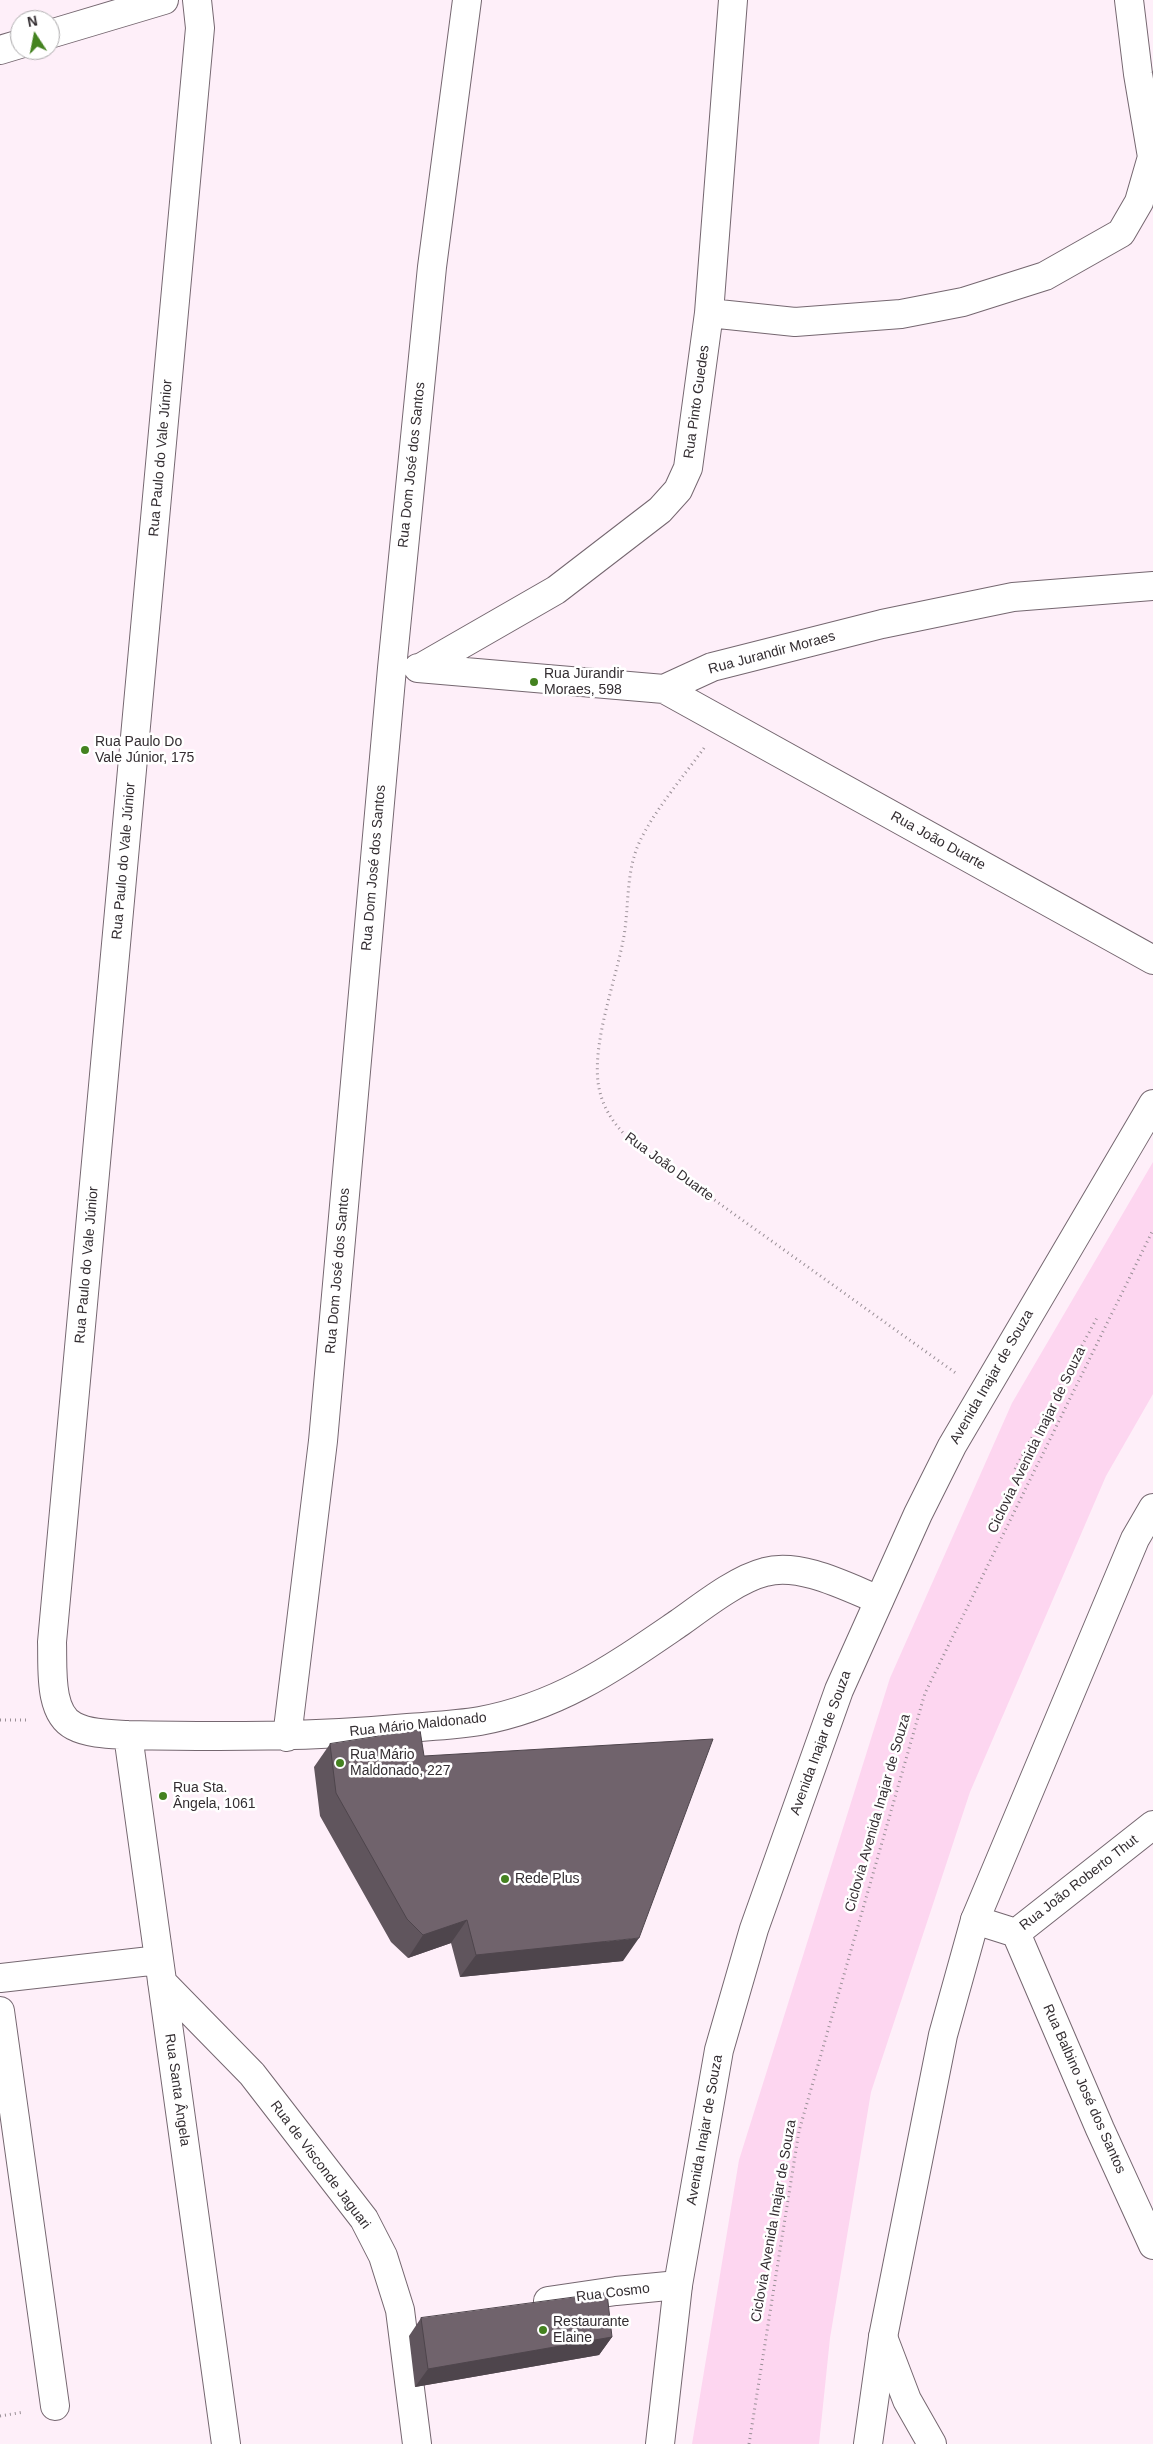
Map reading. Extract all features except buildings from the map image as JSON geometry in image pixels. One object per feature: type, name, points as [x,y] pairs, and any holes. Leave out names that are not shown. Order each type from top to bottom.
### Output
[{"type":"street","points":[[60,31],[164,0]]},
{"type":"street","name":"Rua Paulo do Vale Júnior","points":[[66,1720],[57,1704],[52,1642],[200,28],[197,0]]},
{"type":"street","name":"Rua Dom José dos Santos","points":[[287,1736],[323,1441],[392,668],[432,267],[466,0]]},
{"type":"street","name":"Rua Pinto Guedes","points":[[422,667],[556,590],[660,510],[678,490],[688,468],[709,313],[733,0]]},
{"type":"street","points":[[709,313],[795,322],[901,314],[945,306],[1045,276],[1121,233],[1139,202],[1152,157],[1138,74],[1129,0]]},
{"type":"street","name":"Rua Jurandir Moraes","points":[[664,690],[712,667],[882,624],[1013,598],[1153,586]]},
{"type":"street","points":[[392,668],[422,667],[664,690]]},
{"type":"street","name":"Rua João Duarte","points":[[664,690],[1153,960]]},
{"type":"street","name":"Avenida Inajar de Souza","points":[[660,2444],[678,2285],[719,2050],[754,1929],[839,1690],[918,1514],[982,1392],[1153,1104]]},
{"type":"street","points":[[868,2444],[883,2337],[943,2035],[975,1920],[1135,1539],[1153,1508]]},
{"type":"street","name":"Rua Mário Maldonado","points":[[66,1720],[74,1727],[103,1734],[287,1736],[368,1732],[479,1721],[543,1704],[604,1674],[725,1591],[765,1572],[787,1570],[826,1578],[879,1600]]},
{"type":"street","name":"Rua Santa Ângela","points":[[128,1735],[226,2444]]},
{"type":"street","name":"Rua João Roberto Thut","points":[[975,1920],[1016,1933],[1153,1824]]},
{"type":"street","name":"Rua Balbino José dos Santos","points":[[1016,1933],[1153,2245]]},
{"type":"street","points":[[0,1978],[160,1971]]},
{"type":"street","name":"Rua de Visconde Jaguari","points":[[160,1971],[252,2074],[364,2219],[384,2256],[400,2310],[417,2444]]},
{"type":"street","points":[[0,2011],[55,2406]]},
{"type":"street","name":"Rua Cosmo","points":[[526,2304],[616,2291],[678,2285]]},
{"type":"street","points":[[401,2320],[430,2317]]},
{"type":"street","points":[[883,2337],[907,2400],[932,2444]]},
{"type":"path","name":"Rua João Duarte","points":[[723,722],[651,823],[633,857],[621,952],[599,1052],[598,1081],[604,1103],[615,1126],[628,1138],[982,1392]]},
{"type":"path","name":"Ciclovia Avenida Inajar de Souza","points":[[749,2444],[799,2130],[925,1693],[1153,1230]]},
{"type":"path","points":[[1015,1469],[1098,1316]]},
{"type":"shaded area","points":[[1153,1162],[1153,1394],[1106,1476],[970,1792],[871,2092],[830,2338],[819,2444],[692,2444],[739,2160],[890,1678],[1012,1403]]},
{"type":"place","name":"Rua Jurandir Moraes, 598","points":[[534,682]]},
{"type":"place","name":"Rua Paulo Do Vale Júnior, 175","points":[[85,750]]},
{"type":"place","name":"Rua Mário Maldonado, 227","points":[[340,1763]]},
{"type":"place","name":"Rua Sta. Ângela, 1061","points":[[163,1796]]},
{"type":"place","name":"Rede Plus","points":[[505,1879]]},
{"type":"place","name":"Restaurante Elaine","points":[[543,2330]]}]
